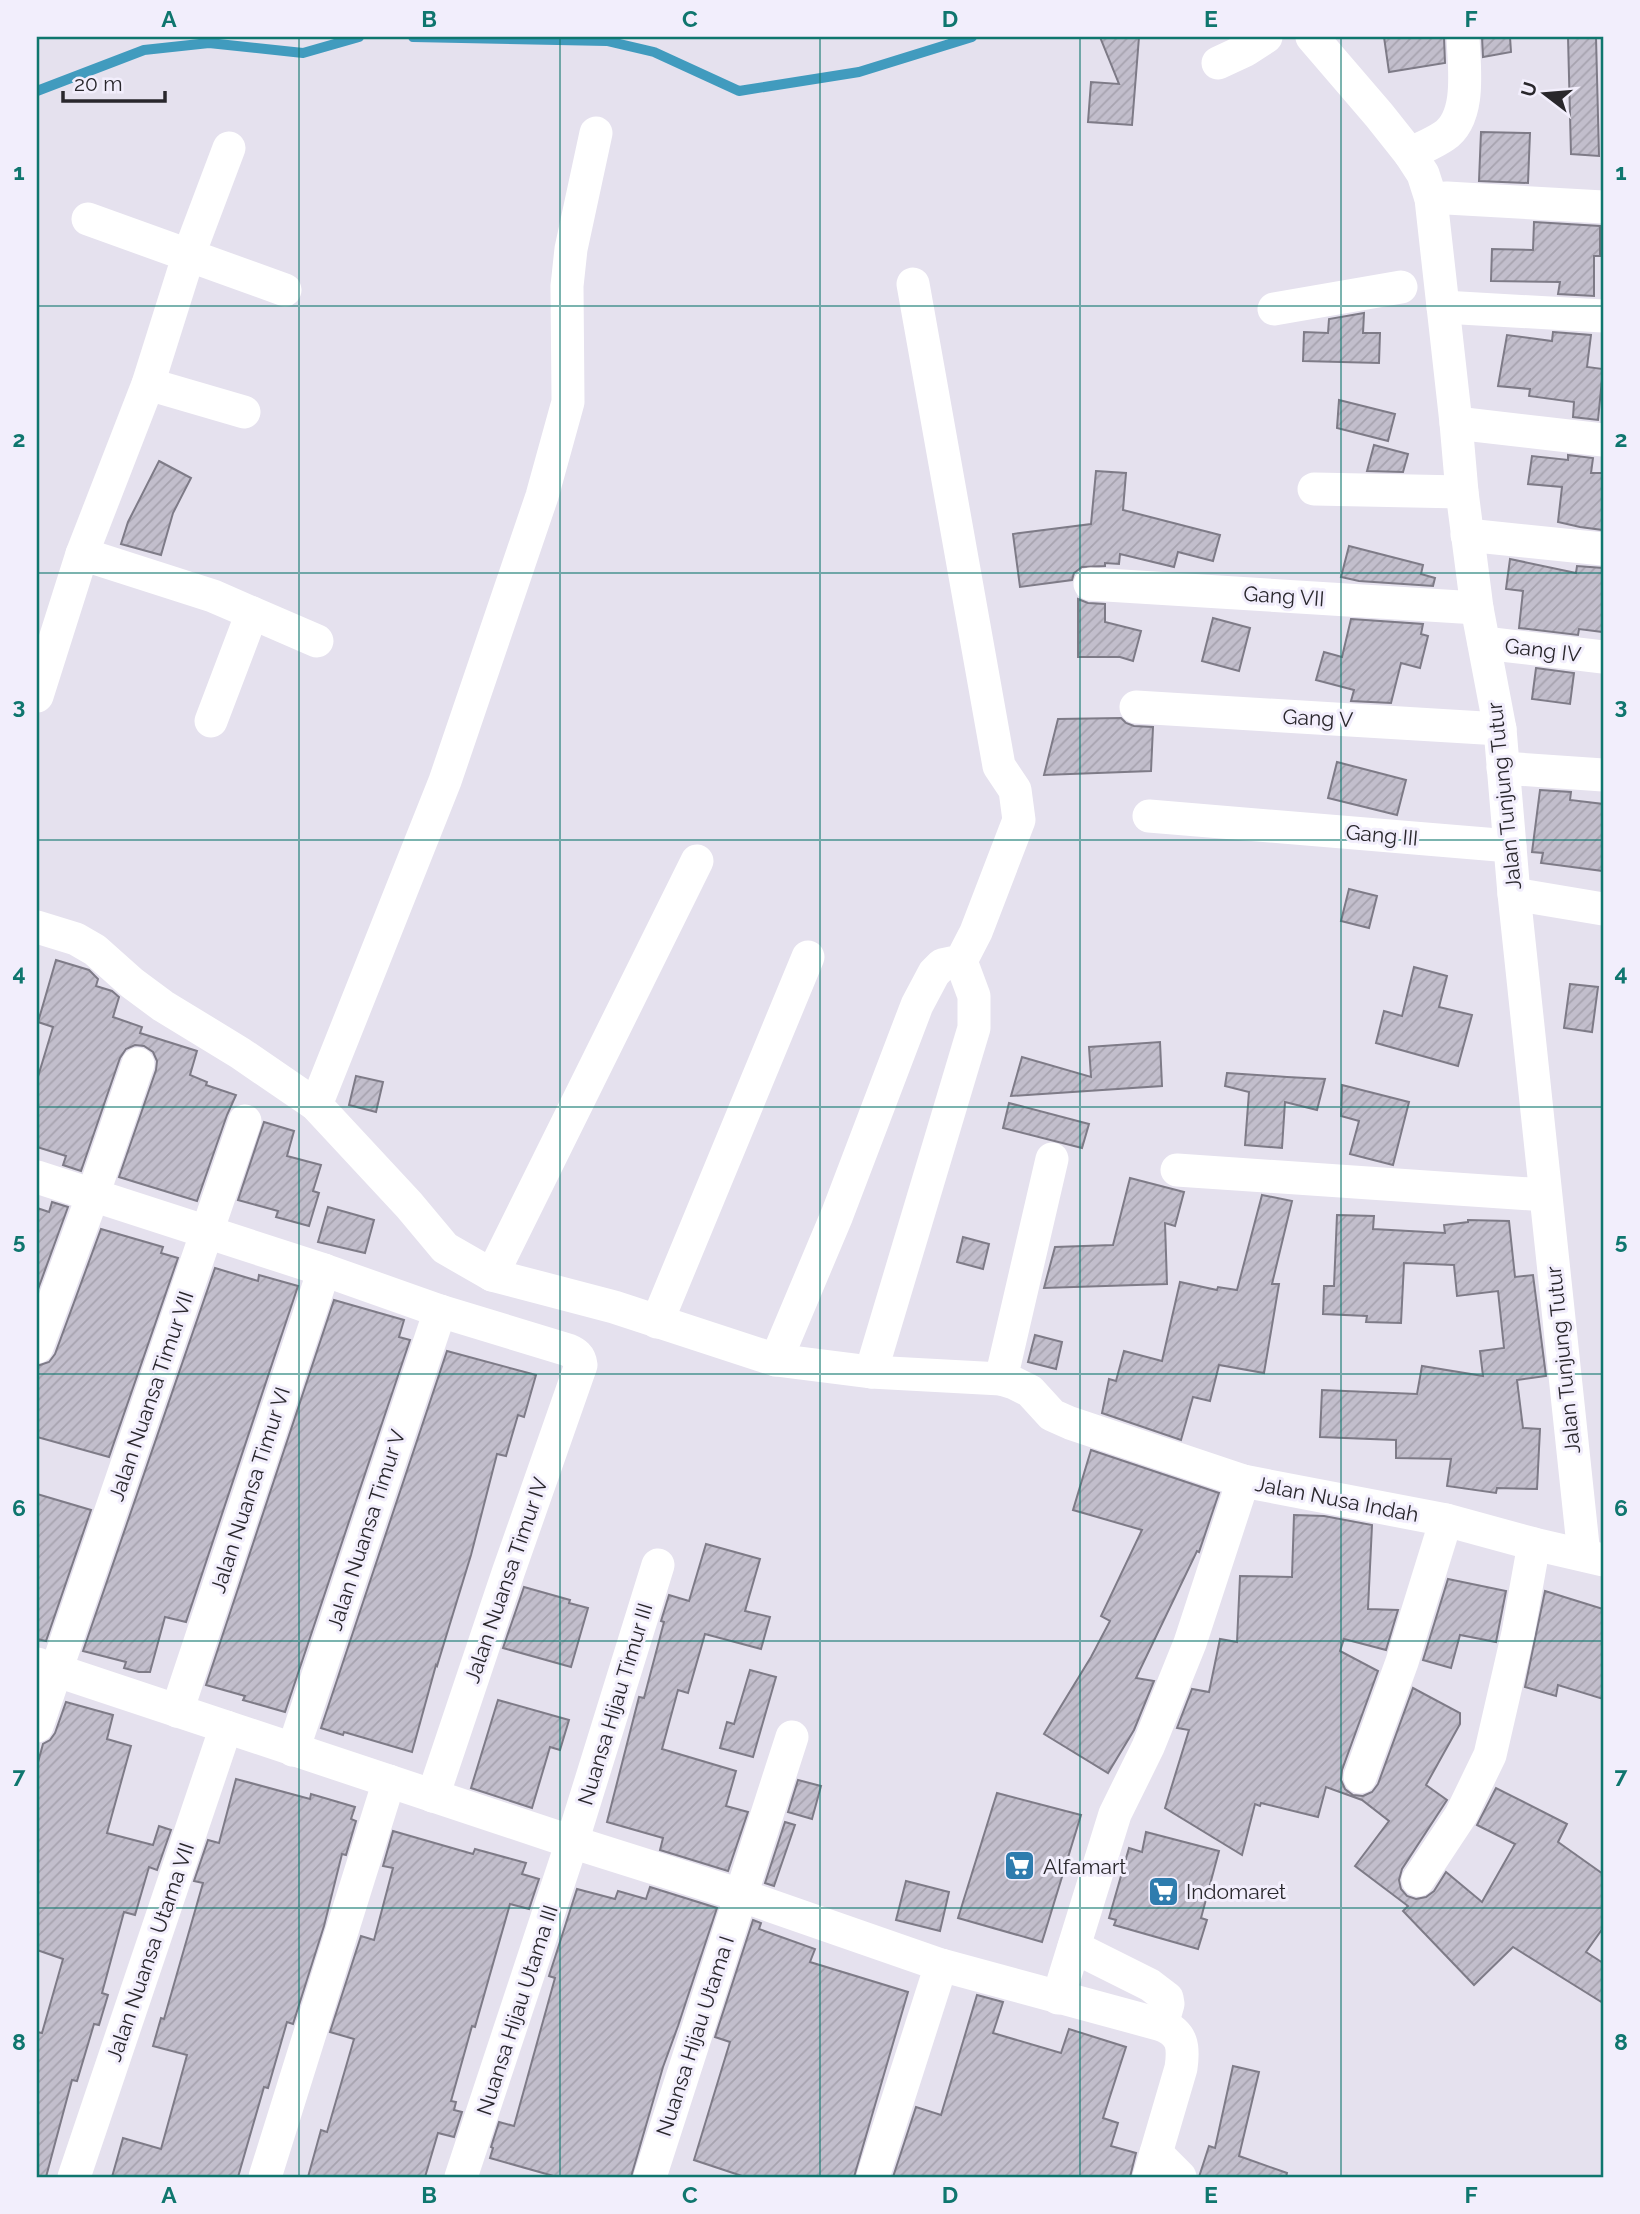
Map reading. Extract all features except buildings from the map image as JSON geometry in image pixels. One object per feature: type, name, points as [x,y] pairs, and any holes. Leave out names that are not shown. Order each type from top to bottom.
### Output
[{"type":"street","points":[[1218,63],[1266,37]]},
{"type":"street","name":"Jalan Tunjung Tutur","points":[[1312,37],[1410,154],[1423,174],[1431,199],[1467,535],[1477,608],[1500,729],[1545,1195],[1594,1558]]},
{"type":"street","points":[[1410,154],[1447,135],[1457,121],[1464,100],[1463,37]]},
{"type":"street","points":[[316,1105],[445,781],[542,496],[568,402],[567,286],[596,133]]},
{"type":"street","points":[[37,696],[82,554],[148,384],[189,254],[229,148]]},
{"type":"street","points":[[1431,199],[1460,198],[1603,207]]},
{"type":"street","points":[[88,219],[285,290]]},
{"type":"street","points":[[871,1372],[974,1028],[974,996],[961,961],[976,932],[1019,820],[1015,790],[999,766],[913,284]]},
{"type":"street","points":[[1274,309],[1401,287]]},
{"type":"street","points":[[1443,307],[1603,316]]},
{"type":"street","points":[[148,384],[244,412]]},
{"type":"street","points":[[1456,424],[1603,440]]},
{"type":"street","points":[[1314,489],[1462,492]]},
{"type":"street","points":[[1467,535],[1603,550]]},
{"type":"street","points":[[82,554],[212,596],[317,640]]},
{"type":"street","name":"Gang VII","points":[[1090,584],[1477,608]]},
{"type":"street","points":[[211,720],[253,613]]},
{"type":"street","name":"Gang IV","points":[[1483,643],[1603,657]]},
{"type":"street","name":"Gang V","points":[[1136,707],[1500,729]]},
{"type":"street","points":[[1503,768],[1603,775]]},
{"type":"street","name":"Gang III","points":[[1149,816],[1510,846]]},
{"type":"street","points":[[492,1275],[697,861]]},
{"type":"street","points":[[1514,894],[1603,909]]},
{"type":"street","points":[[37,927],[76,939],[94,950],[163,1006],[240,1052],[316,1105],[445,1248],[492,1275],[614,1307],[776,1360],[871,1372],[1001,1379],[1030,1391],[1052,1415],[1070,1423],[1243,1481]]},
{"type":"street","points":[[657,1322],[808,957]]},
{"type":"street","points":[[776,1360],[837,1214],[917,1005],[934,973],[942,965],[961,961]]},
{"type":"street","points":[[37,1348],[138,1064]]},
{"type":"street","name":"Jalan Nuansa Timur VII","points":[[37,1726],[46,1667],[207,1232],[245,1121]]},
{"type":"street","points":[[1001,1379],[1052,1159]]},
{"type":"street","points":[[1177,1170],[1545,1195]]},
{"type":"street","points":[[37,1177],[324,1270],[440,1311]]},
{"type":"street","name":"Jalan Nuansa Timur VI","points":[[177,1711],[324,1270]]},
{"type":"street","name":"Jalan Nuansa Timur IV","points":[[433,1796],[581,1365],[576,1354],[568,1350],[440,1311]]},
{"type":"street","name":"Jalan Nuansa Timur V","points":[[293,1750],[440,1311]]},
{"type":"street","name":"Jalan Nusa Indah","points":[[1058,1998],[1115,1814],[1148,1747],[1190,1643],[1243,1481],[1446,1520],[1594,1558]]},
{"type":"street","points":[[1360,1777],[1402,1662],[1446,1520]]},
{"type":"street","points":[[1418,1880],[1461,1815],[1490,1755],[1505,1694],[1534,1544]]},
{"type":"street","name":"Nuansa Hijau Timur III","points":[[572,1842],[658,1566]]},
{"type":"street","points":[[46,1667],[740,1895],[941,1965],[1162,2025],[1173,2030],[1181,2042],[1183,2054],[1153,2165],[1180,2177]]},
{"type":"street","name":"Jalan Nuansa Utama VII","points":[[74,2177],[226,1727]]},
{"type":"street","name":"Nuansa Hijau Utama I","points":[[650,2177],[792,1737]]},
{"type":"street","points":[[265,2177],[389,1781]]},
{"type":"street","name":"Nuansa Hijau Utama III","points":[[461,2177],[572,1842]]},
{"type":"street","points":[[1074,1947],[1150,1984],[1167,1997],[1168,2004],[1162,2025]]},
{"type":"street","points":[[873,2177],[941,1965]]},
{"type":"waterway","points":[[37,91],[144,50],[209,43],[303,53],[359,37]]},
{"type":"waterway","points":[[413,37],[607,41],[654,52],[739,91],[859,72],[972,37]]},
{"type":"place","name":"Alfamart","points":[[1020,1866]]},
{"type":"place","name":"Indomaret","points":[[1163,1891]]}]
